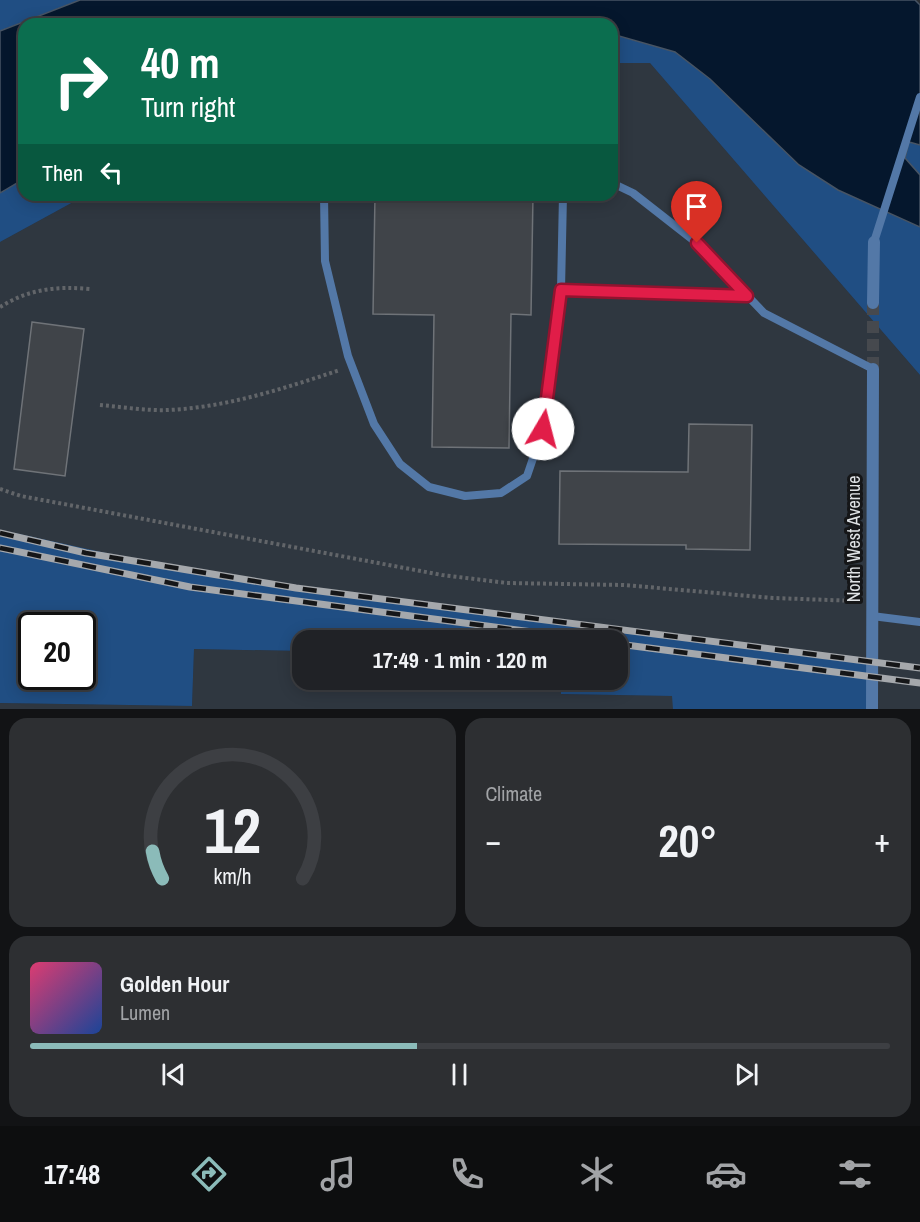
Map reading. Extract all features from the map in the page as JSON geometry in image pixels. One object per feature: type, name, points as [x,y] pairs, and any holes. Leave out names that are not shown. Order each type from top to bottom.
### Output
[{"type":"street","points":[[873,303],[874,242]]},
{"type":"street","name":"North West Avenue","points":[[872,709],[873,369]]},
{"type":"lane","points":[[874,242],[920,97]]},
{"type":"lane","points":[[618,186],[633,194],[697,243],[764,313],[873,369]]},
{"type":"lane","points":[[324,201],[325,261],[352,366],[374,424],[400,464],[429,487],[465,496],[501,493],[526,476],[543,429],[561,290],[563,201]]},
{"type":"lane","points":[[561,290],[747,296]]},
{"type":"lane","points":[[872,616],[920,622]]},
{"type":"path","points":[[0,307],[34,290],[60,286],[90,289]]},
{"type":"path","points":[[100,405],[169,410],[230,401],[285,388],[352,366]]},
{"type":"path","points":[[0,489],[21,496],[442,575],[507,583],[589,583],[773,598],[872,601]]},
{"type":"shaded area","points":[[0,0],[80,0],[34,18],[18,18],[18,24],[0,31]]},
{"type":"shaded area","points":[[80,0],[915,0],[920,5],[920,145],[909,142],[905,158],[920,175],[920,227],[838,190],[799,165],[710,79],[675,52],[618,36],[618,18],[34,18]]},
{"type":"shaded area","points":[[18,24],[18,182],[0,193],[0,31]]},
{"type":"shaded area","points":[[618,36],[675,52],[710,79],[799,165],[838,190],[920,227],[920,375],[650,63],[618,63]]},
{"type":"shaded area","points":[[618,63],[650,63],[920,375],[920,709],[871,709],[871,660],[628,633],[628,630],[606,630],[526,621],[92,554],[0,530],[0,242],[75,201],[618,201]]},
{"type":"shaded area","points":[[909,142],[920,145],[920,175],[904,158]]},
{"type":"shaded area","points":[[18,182],[18,201],[75,201],[0,242],[0,193]]},
{"type":"shaded area","points":[[0,530],[261,584],[370,600],[615,630],[292,630],[292,651],[194,649],[192,706],[0,703]]},
{"type":"shaded area","points":[[628,631],[871,660],[871,709],[673,709],[672,696],[561,694],[561,690],[628,690]]},
{"type":"shaded area","points":[[194,649],[292,651],[292,690],[561,690],[561,694],[673,696],[673,709],[0,709],[0,703],[192,706]]},
{"type":"building","points":[[375,201],[533,201],[531,315],[511,314],[509,448],[432,447],[434,315],[373,314]]},
{"type":"building","points":[[32,322],[84,329],[65,476],[14,469]]},
{"type":"building","points":[[689,424],[752,425],[750,550],[686,549],[686,545],[559,544],[560,471],[688,472]]},
{"type":"tunnel","points":[[873,303],[873,369]]},
{"type":"railway","points":[[0,533],[86,553],[296,588],[920,668]]},
{"type":"railway","points":[[0,548],[190,587],[518,630]]},
{"type":"railway","points":[[628,645],[920,683]]},
{"type":"route","points":[[543,429],[561,290],[747,296],[697,243]]}]
